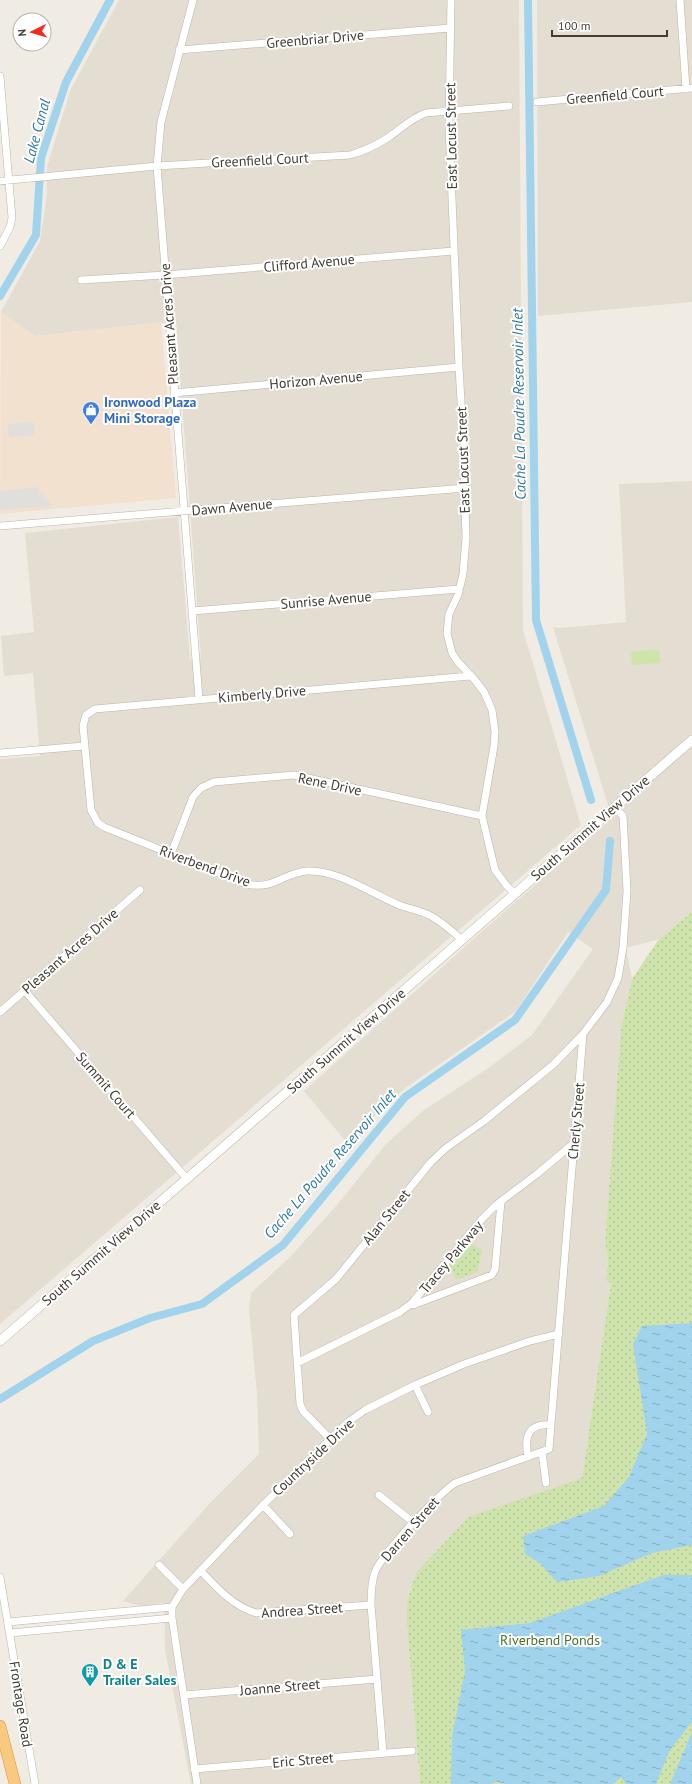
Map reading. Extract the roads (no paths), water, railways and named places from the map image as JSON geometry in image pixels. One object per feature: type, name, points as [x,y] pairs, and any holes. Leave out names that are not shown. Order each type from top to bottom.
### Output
[{"type":"highway","points":[[0,1726],[15,1784]]},
{"type":"highway","points":[[0,1730],[9,1784]]},
{"type":"street","name":"Pleasant Acres Drive","points":[[193,0],[161,122],[157,166],[199,699]]},
{"type":"street","name":"East Locust Street","points":[[451,0],[449,111],[465,488],[465,556],[459,589],[449,614],[447,633],[452,653],[484,692],[489,702],[494,720],[494,746],[482,816],[496,870],[506,885],[515,894]]},
{"type":"street","points":[[680,0],[689,88]]},
{"type":"street","name":"Greenbriar Drive","points":[[180,50],[450,28]]},
{"type":"street","points":[[0,76],[10,180],[12,218],[10,227],[0,246]]},
{"type":"street","name":"Greenfield Court","points":[[537,102],[689,88]]},
{"type":"street","name":"Greenfield Court","points":[[0,181],[157,166],[350,155],[376,145],[415,117],[426,113],[509,106]]},
{"type":"street","name":"Clifford Avenue","points":[[81,280],[165,275],[454,251]]},
{"type":"street","name":"Horizon Avenue","points":[[174,393],[459,367]]},
{"type":"street","name":"Dawn Avenue","points":[[0,526],[465,488]]},
{"type":"street","name":"Sunrise Avenue","points":[[192,611],[459,589]]},
{"type":"street","name":"Kimberly Drive","points":[[84,746],[84,720],[90,711],[95,709],[470,676]]},
{"type":"street","name":"South Summit View Drive","points":[[0,1341],[692,740]]},
{"type":"street","points":[[0,753],[84,746]]},
{"type":"street","name":"Riverbend Drive","points":[[84,746],[91,810],[98,823],[104,827],[246,884],[270,884],[297,873],[308,871],[326,873],[399,905],[431,916],[443,923],[462,940]]},
{"type":"street","name":"Rene Drive","points":[[171,854],[195,793],[207,784],[214,782],[294,776],[482,816]]},
{"type":"street","points":[[583,1034],[607,1002],[618,978],[623,948],[628,891],[623,816],[614,807]]},
{"type":"street","name":"Pleasant Acres Drive","points":[[0,1012],[140,890]]},
{"type":"street","name":"Summit Court","points":[[25,990],[186,1179]]},
{"type":"street","name":"Cherly Street","points":[[546,1483],[546,1451],[551,1425],[583,1034]]},
{"type":"street","name":"Alan Street","points":[[330,1439],[303,1411],[300,1404],[294,1315],[336,1279],[432,1162],[446,1148],[484,1121],[554,1064],[583,1034]]},
{"type":"street","name":"Tracey Parkway","points":[[400,1312],[422,1293],[482,1219],[574,1143]]},
{"type":"street","name":"Tracey Parkway","points":[[297,1363],[422,1301],[492,1275],[495,1269],[501,1202]]},
{"type":"street","name":"Countryside Drive","points":[[172,1607],[183,1588],[263,1505],[348,1422],[365,1410],[415,1385],[464,1364],[530,1341],[559,1334]]},
{"type":"street","points":[[415,1385],[428,1412]]},
{"type":"street","points":[[528,1457],[526,1440],[532,1430],[542,1424],[551,1425]]},
{"type":"street","name":"Darren Street","points":[[383,1753],[371,1605],[371,1587],[376,1570],[391,1548],[443,1491],[455,1483],[546,1451]]},
{"type":"street","points":[[378,1495],[414,1523]]},
{"type":"street","points":[[263,1505],[290,1534]]},
{"type":"street","points":[[159,1565],[183,1588]]},
{"type":"street","name":"Andrea Street","points":[[201,1571],[214,1585],[242,1609],[256,1613],[371,1605]]},
{"type":"street","name":"Frontage Road","points":[[0,1577],[34,1784]]},
{"type":"street","points":[[8,1622],[172,1607],[172,1618],[197,1784]]},
{"type":"street","points":[[10,1633],[172,1618]]},
{"type":"street","name":"Joanne Street","points":[[184,1695],[377,1679]]},
{"type":"street","name":"Eric Street","points":[[194,1769],[412,1751]]},
{"type":"water","points":[[692,1323],[692,1545],[652,1553],[599,1576],[557,1582],[541,1564],[525,1554],[523,1536],[604,1506],[629,1477],[647,1434],[633,1344],[642,1326]]},
{"type":"water","points":[[663,1575],[692,1575],[692,1722],[670,1750],[656,1784],[626,1784],[621,1777],[613,1784],[505,1784],[494,1781],[492,1784],[451,1784],[452,1736],[465,1671],[461,1630],[530,1623]]},
{"type":"water","points":[[692,1732],[692,1784],[670,1784]]},
{"type":"waterway","name":"Lake Canal","points":[[0,296],[36,235],[41,158],[66,82],[110,0]]},
{"type":"waterway","name":"Cache La Poudre Reservoir Inlet","points":[[528,0],[536,620],[591,800]]},
{"type":"waterway","name":"Cache La Poudre Reservoir Inlet","points":[[0,1399],[93,1341],[150,1318],[202,1304],[283,1245],[405,1097],[515,1020],[606,890],[610,841]]},
{"type":"place","name":"Ironwood Plaza Mini Storage","points":[[91,425]]},
{"type":"place","name":"D & E Trailer Sales","points":[[90,1687]]},
{"type":"park label","name":"Riverbend Ponds","points":[[550,1640]]}]
